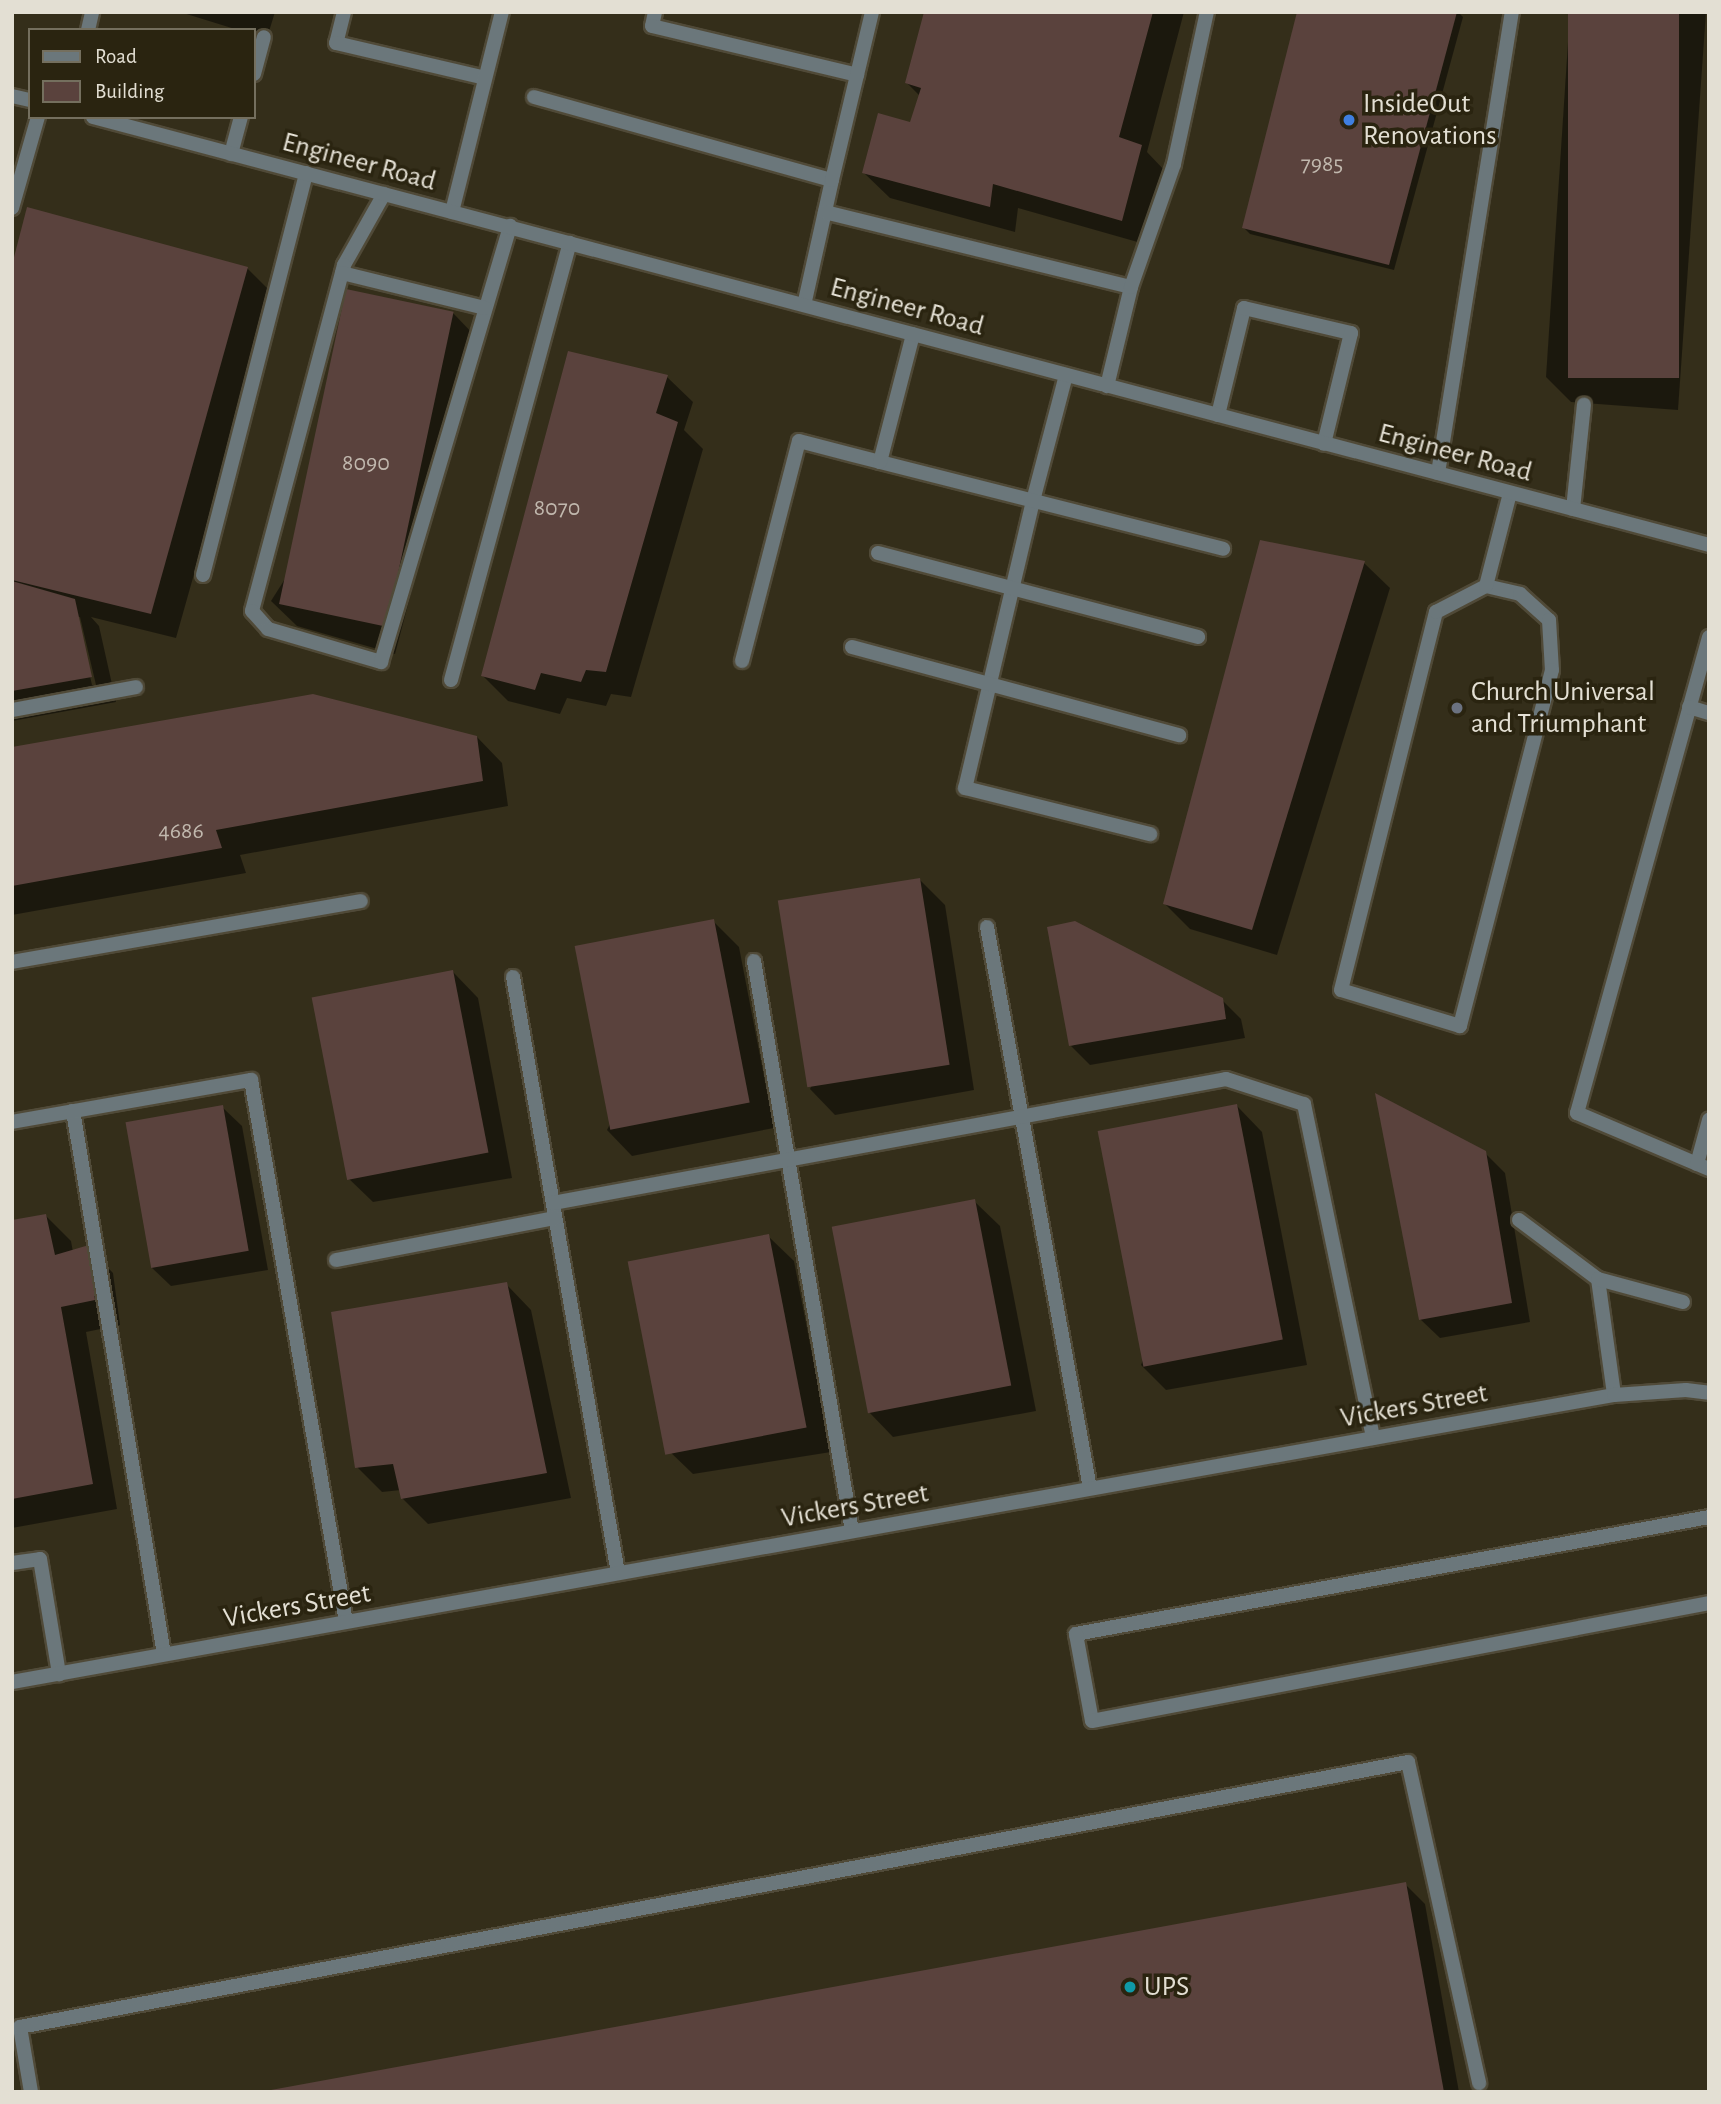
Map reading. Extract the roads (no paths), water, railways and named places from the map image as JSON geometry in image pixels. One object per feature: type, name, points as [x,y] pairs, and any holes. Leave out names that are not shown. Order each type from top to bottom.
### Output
[{"type":"street","points":[[344,12],[336,43],[485,78]]},
{"type":"street","points":[[452,212],[502,12]]},
{"type":"street","points":[[655,12],[652,26],[857,75]]},
{"type":"street","points":[[804,305],[872,12]]},
{"type":"street","points":[[1107,386],[1131,287],[1174,163],[1207,12]]},
{"type":"street","points":[[1438,473],[1512,12]]},
{"type":"street","points":[[256,67],[264,37]]},
{"type":"street","points":[[534,97],[832,180]]},
{"type":"street","points":[[12,208],[37,119]]},
{"type":"street","name":"Engineer Road","points":[[100,119],[1709,545]]},
{"type":"street","points":[[231,154],[240,119]]},
{"type":"street","points":[[203,575],[306,173]]},
{"type":"street","points":[[384,194],[342,273],[253,611],[268,629],[381,662],[510,226]]},
{"type":"street","points":[[825,212],[1131,287]]},
{"type":"street","points":[[451,680],[570,243]]},
{"type":"street","points":[[342,273],[485,308]]},
{"type":"street","points":[[1218,415],[1244,308],[1350,333],[1324,444]]},
{"type":"street","points":[[880,461],[913,334]]},
{"type":"street","points":[[1066,375],[1032,501],[965,788],[1150,834]]},
{"type":"street","points":[[1573,509],[1584,405]]},
{"type":"street","points":[[742,661],[799,440],[1223,549]]},
{"type":"street","points":[[1486,586],[1520,594],[1549,620],[1552,670],[1460,1026],[1341,990],[1436,612],[1486,586],[1510,493]]},
{"type":"street","points":[[878,553],[1198,637]]},
{"type":"street","points":[[1709,637],[1577,1113],[1703,1167],[1709,1120]]},
{"type":"street","points":[[852,647],[1179,735]]},
{"type":"street","points":[[12,710],[136,687]]},
{"type":"street","points":[[1689,707],[1709,713]]},
{"type":"street","points":[[12,962],[361,901]]},
{"type":"street","points":[[987,927],[1090,1488]]},
{"type":"street","points":[[754,961],[852,1531]]},
{"type":"street","points":[[513,977],[618,1573]]},
{"type":"street","points":[[12,1122],[251,1080],[346,1622]]},
{"type":"street","points":[[553,1203],[1226,1080],[1304,1104],[1373,1438]]},
{"type":"street","points":[[73,1111],[164,1654]]},
{"type":"street","points":[[336,1260],[555,1218]]},
{"type":"street","points":[[1519,1220],[1598,1279],[1683,1302]]},
{"type":"street","points":[[1598,1279],[1614,1395]]},
{"type":"street","name":"Vickers Street","points":[[12,1682],[1614,1395],[1686,1390],[1709,1393]]},
{"type":"street","points":[[1709,1517],[1076,1634],[1092,1721],[1709,1603]]},
{"type":"street","points":[[12,1563],[40,1559],[60,1674]]},
{"type":"street","points":[[31,2092],[20,2027],[1408,1762],[1479,2083]]},
{"type":"place","name":"InsideOut Renovations","points":[[1349,120]]},
{"type":"place","name":"Church Universal and Triumphant","points":[[1457,708]]},
{"type":"place","name":"UPS","points":[[1130,1987]]}]
